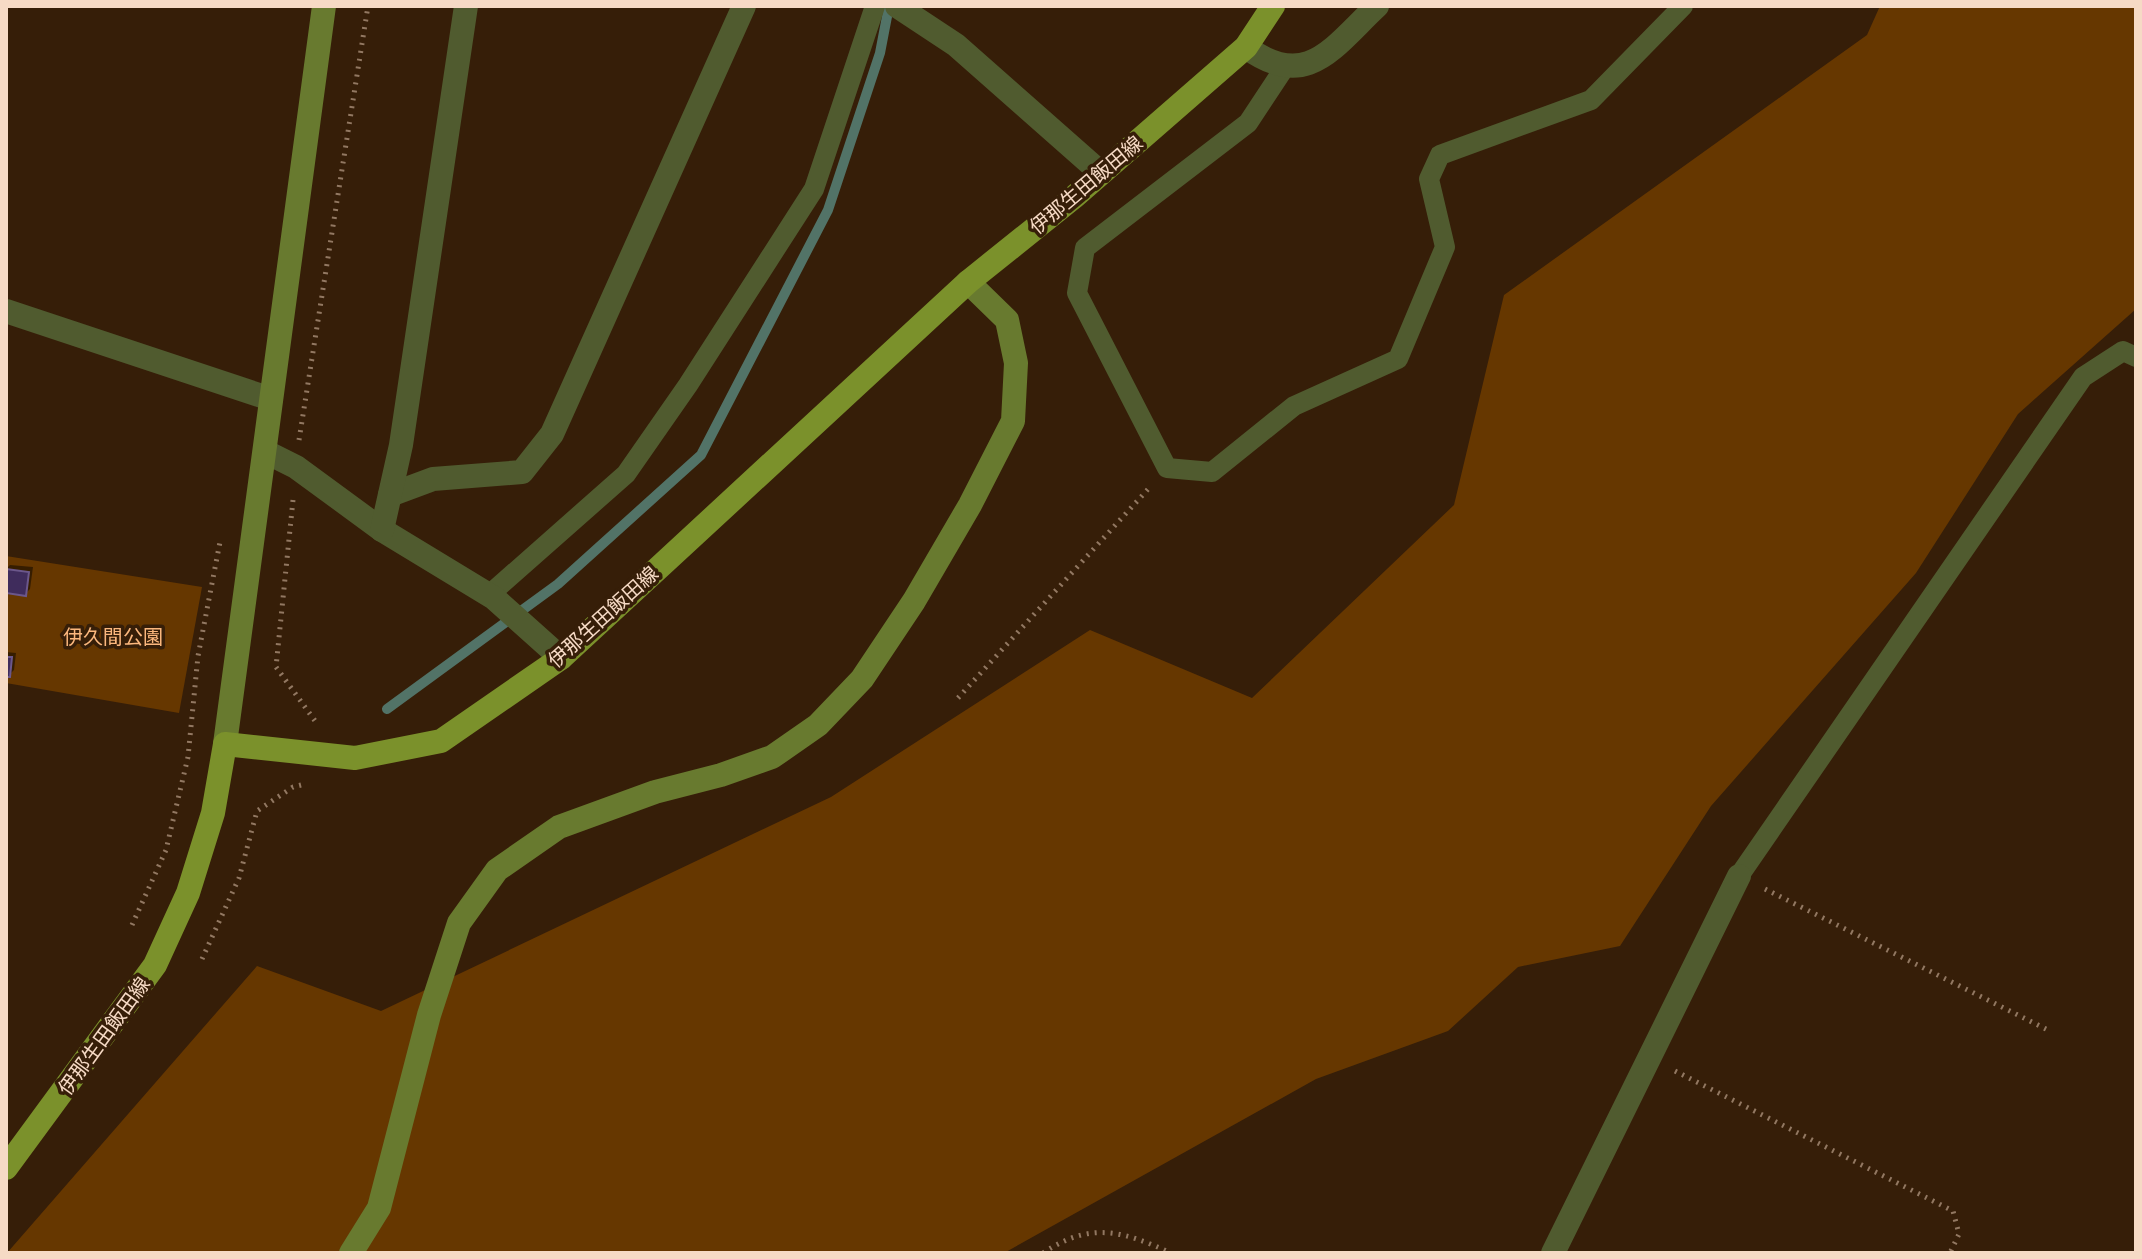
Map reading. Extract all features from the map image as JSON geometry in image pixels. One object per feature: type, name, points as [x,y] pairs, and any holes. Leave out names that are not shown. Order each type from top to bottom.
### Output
[{"type":"main road","name":"伊那生田飯田線","points":[[6,1168],[155,965],[193,880],[213,813],[225,744],[355,758],[441,741],[561,658],[968,282],[1101,173],[1246,47],[1273,6]]},
{"type":"street","points":[[225,744],[324,6]]},
{"type":"street","points":[[382,530],[401,445],[466,6]]},
{"type":"street","points":[[390,495],[433,479],[522,472],[552,434],[744,6]]},
{"type":"street","points":[[1246,47],[1264,60],[1285,67],[1318,62],[1377,6]]},
{"type":"street","points":[[903,9],[956,45],[1101,173]]},
{"type":"street","points":[[351,1253],[379,1208],[429,1015],[459,923],[497,870],[559,827],[655,792],[721,775],[772,757],[818,725],[862,679],[914,601],[970,505],[1013,421],[1016,363],[1007,320],[968,282]]},
{"type":"street","points":[[6,311],[271,399]]},
{"type":"street","points":[[266,452],[296,467],[382,530],[492,596],[561,658]]},
{"type":"street","points":[[1553,1253],[1739,876]]},
{"type":"lane","points":[[492,596],[626,474],[688,385],[814,189],[875,6]]},
{"type":"lane","points":[[1285,67],[1248,123],[1085,248],[1077,293],[1167,468],[1212,472],[1294,406],[1398,359],[1445,247],[1429,179],[1440,155],[1591,100],[1683,6]]},
{"type":"lane","points":[[1739,876],[2083,377],[2123,351],[2136,357]]},
{"type":"path","points":[[299,440],[368,6]]},
{"type":"path","points":[[958,698],[1167,468]]},
{"type":"path","points":[[293,495],[276,667],[318,725]]},
{"type":"path","points":[[132,925],[166,850],[188,757],[198,656],[222,531]]},
{"type":"path","points":[[202,959],[239,878],[257,811],[293,787],[314,782]]},
{"type":"path","points":[[1739,876],[2050,1031]]},
{"type":"path","points":[[1649,1058],[1953,1211],[1959,1234],[1950,1253]]},
{"type":"path","points":[[1043,1253],[1076,1236],[1106,1230],[1129,1233],[1171,1253]]},
{"type":"green space","points":[[1880,6],[2136,6],[2136,309],[2018,414],[1916,573],[1711,806],[1620,946],[1518,967],[1448,1031],[1316,1079],[1004,1253],[7,1253],[257,966],[381,1011],[831,797],[1090,630],[1252,698],[1454,505],[1504,295],[1867,35]]},
{"type":"green space","name":"伊久間公園","points":[[6,556],[202,587],[179,713],[6,683]]},
{"type":"building","points":[[6,569],[29,572],[26,596],[6,593]]},
{"type":"building","points":[[6,657],[12,657],[10,677],[6,677]]},
{"type":"waterway","points":[[387,709],[558,584],[701,455],[828,210],[880,53],[889,6]]}]
